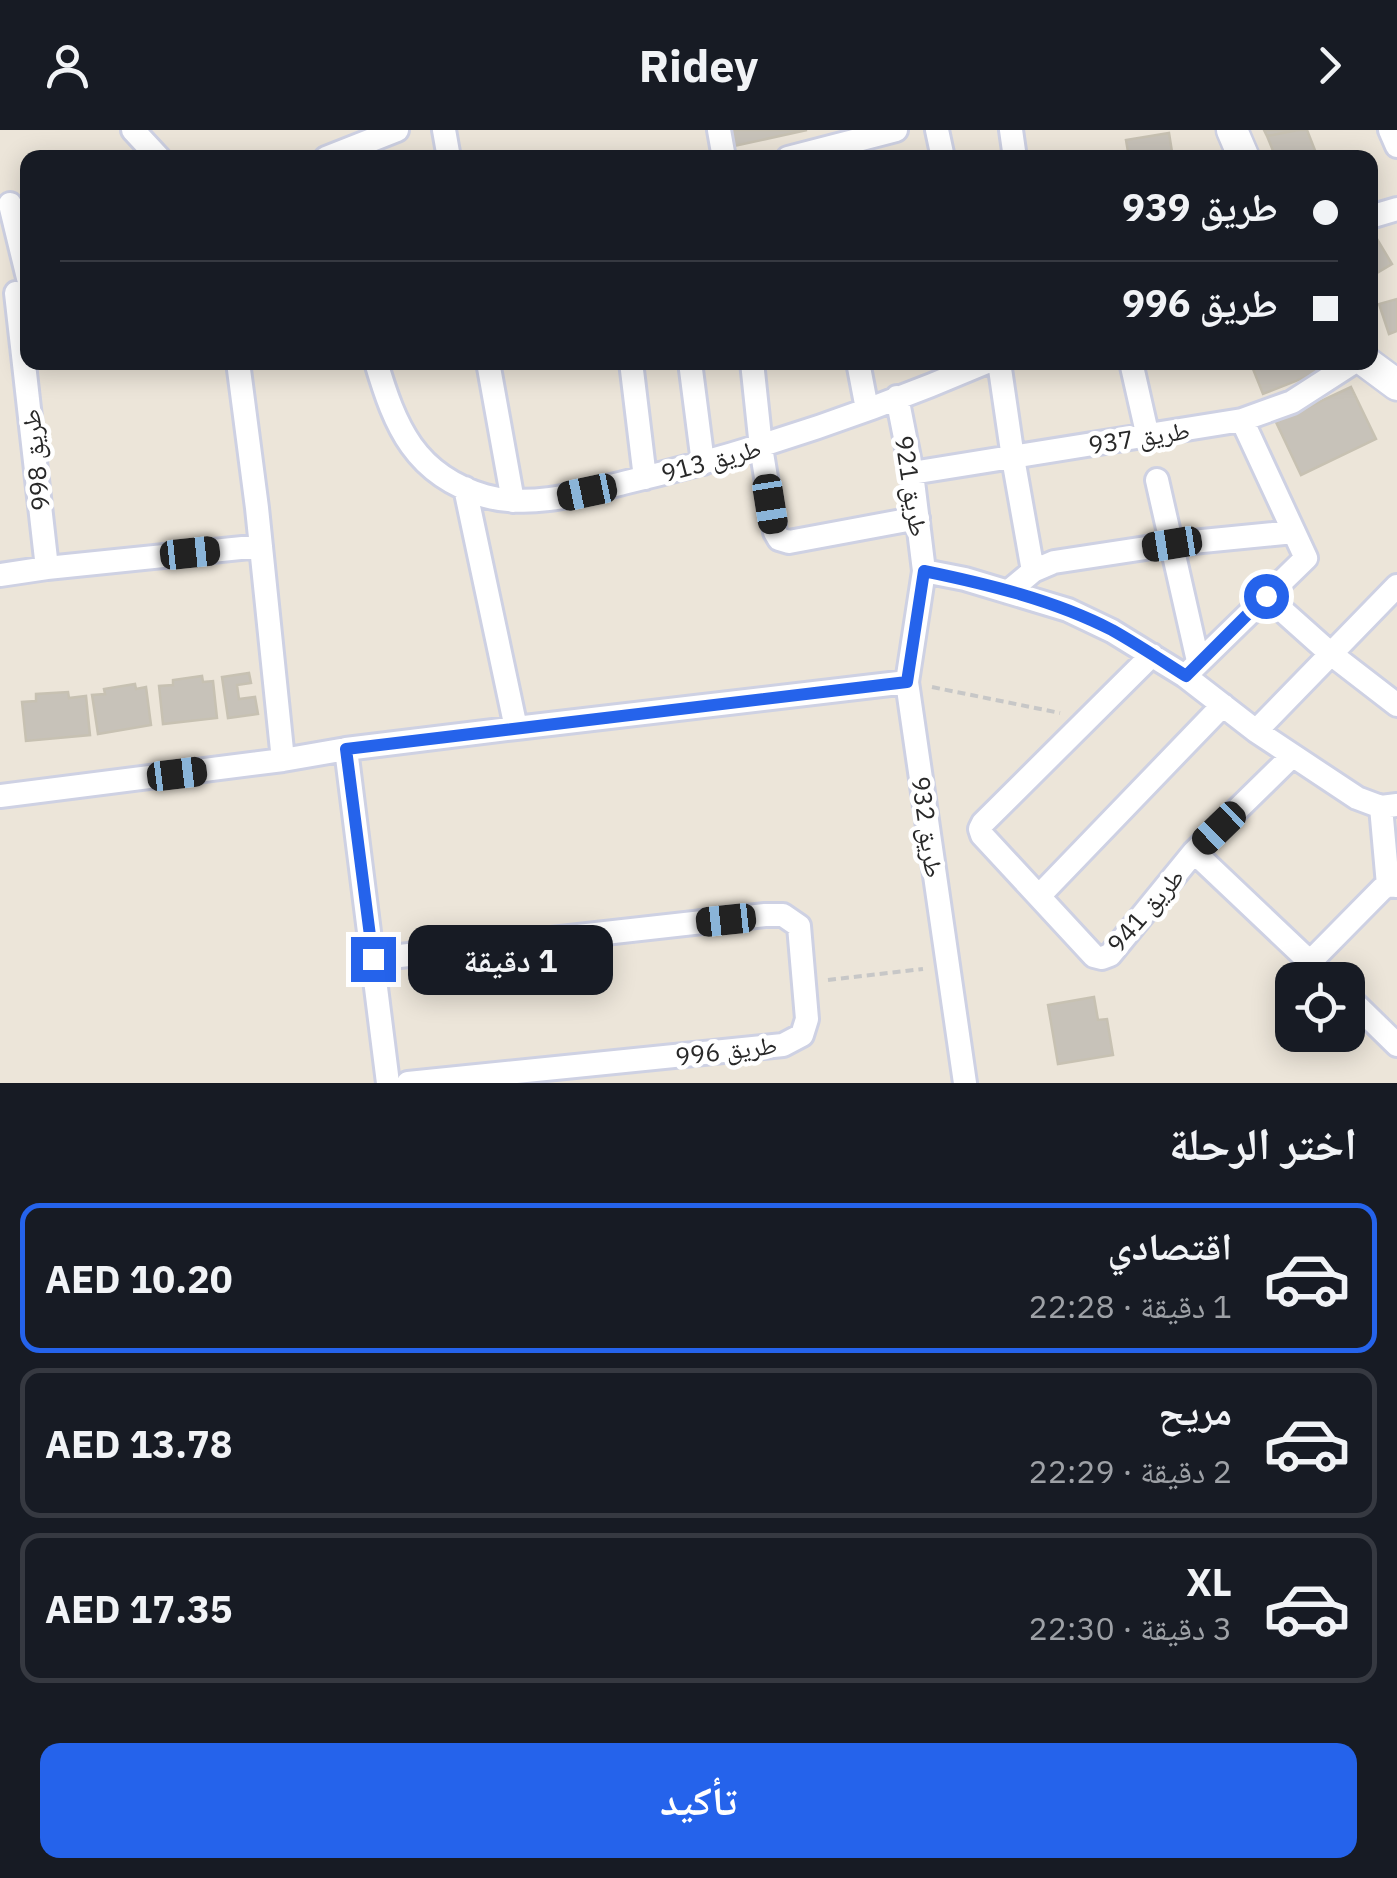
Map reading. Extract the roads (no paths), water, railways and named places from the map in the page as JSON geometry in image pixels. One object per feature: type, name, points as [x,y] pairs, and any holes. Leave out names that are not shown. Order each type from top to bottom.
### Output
[{"type":"street","points":[[133,130],[152,150]]},
{"type":"street","points":[[346,150],[397,130]]},
{"type":"street","points":[[831,150],[896,130]]},
{"type":"street","points":[[1390,130],[1397,146]]},
{"type":"street","name":"طريق 998","points":[[12,203],[18,290]]},
{"type":"street","name":"طريق 998","points":[[26,370],[47,568]]},
{"type":"street","points":[[239,370],[283,760]]},
{"type":"street","name":"طريق 913","points":[[378,370],[391,411],[412,449],[434,470],[465,488],[513,501],[550,500],[761,447],[968,370]]},
{"type":"street","points":[[489,370],[513,501]]},
{"type":"street","points":[[631,370],[645,478]]},
{"type":"street","points":[[691,370],[703,463]]},
{"type":"street","points":[[753,370],[761,447],[779,539],[789,542],[918,518]]},
{"type":"street","name":"طريق 921","points":[[860,370],[867,409]]},
{"type":"street","points":[[988,370],[1013,458],[1033,571]]},
{"type":"street","points":[[1133,370],[1148,437]]},
{"type":"street","name":"طريق 937","points":[[912,474],[1242,420],[1292,402],[1342,370]]},
{"type":"street","points":[[1377,370],[1397,385]]},
{"type":"street","name":"طريق 921","points":[[897,397],[912,474],[924,571],[1068,610],[1112,630],[1152,655],[1192,668],[1222,704],[1256,732],[1357,798],[1389,806]]},
{"type":"street","points":[[1192,668],[1306,558],[1242,420]]},
{"type":"street","points":[[1156,480],[1172,544],[1192,668]]},
{"type":"street","points":[[465,488],[516,728]]},
{"type":"street","points":[[1008,592],[1033,571],[1054,562],[1172,544],[1294,532]]},
{"type":"street","points":[[0,575],[261,546]]},
{"type":"street","name":"طريق 932","points":[[924,571],[907,682],[964,1083]]},
{"type":"street","points":[[1256,732],[1397,586]]},
{"type":"street","points":[[1266,596],[1331,654],[1397,705]]},
{"type":"street","name":"طريق 941","points":[[1152,655],[980,829],[1094,956],[1110,956],[1194,852],[1292,756]]},
{"type":"street","points":[[0,796],[346,749],[907,682]]},
{"type":"street","points":[[1039,896],[1222,704]]},
{"type":"street","points":[[346,749],[388,1083]]},
{"type":"street","points":[[1194,852],[1310,962],[1392,886],[1389,806]]},
{"type":"street","name":"طريق 996","points":[[373,959],[765,915],[784,915],[798,926],[808,1019],[802,1034],[783,1045],[408,1083]]},
{"type":"street","points":[[1365,1014],[1397,1044]]}]
